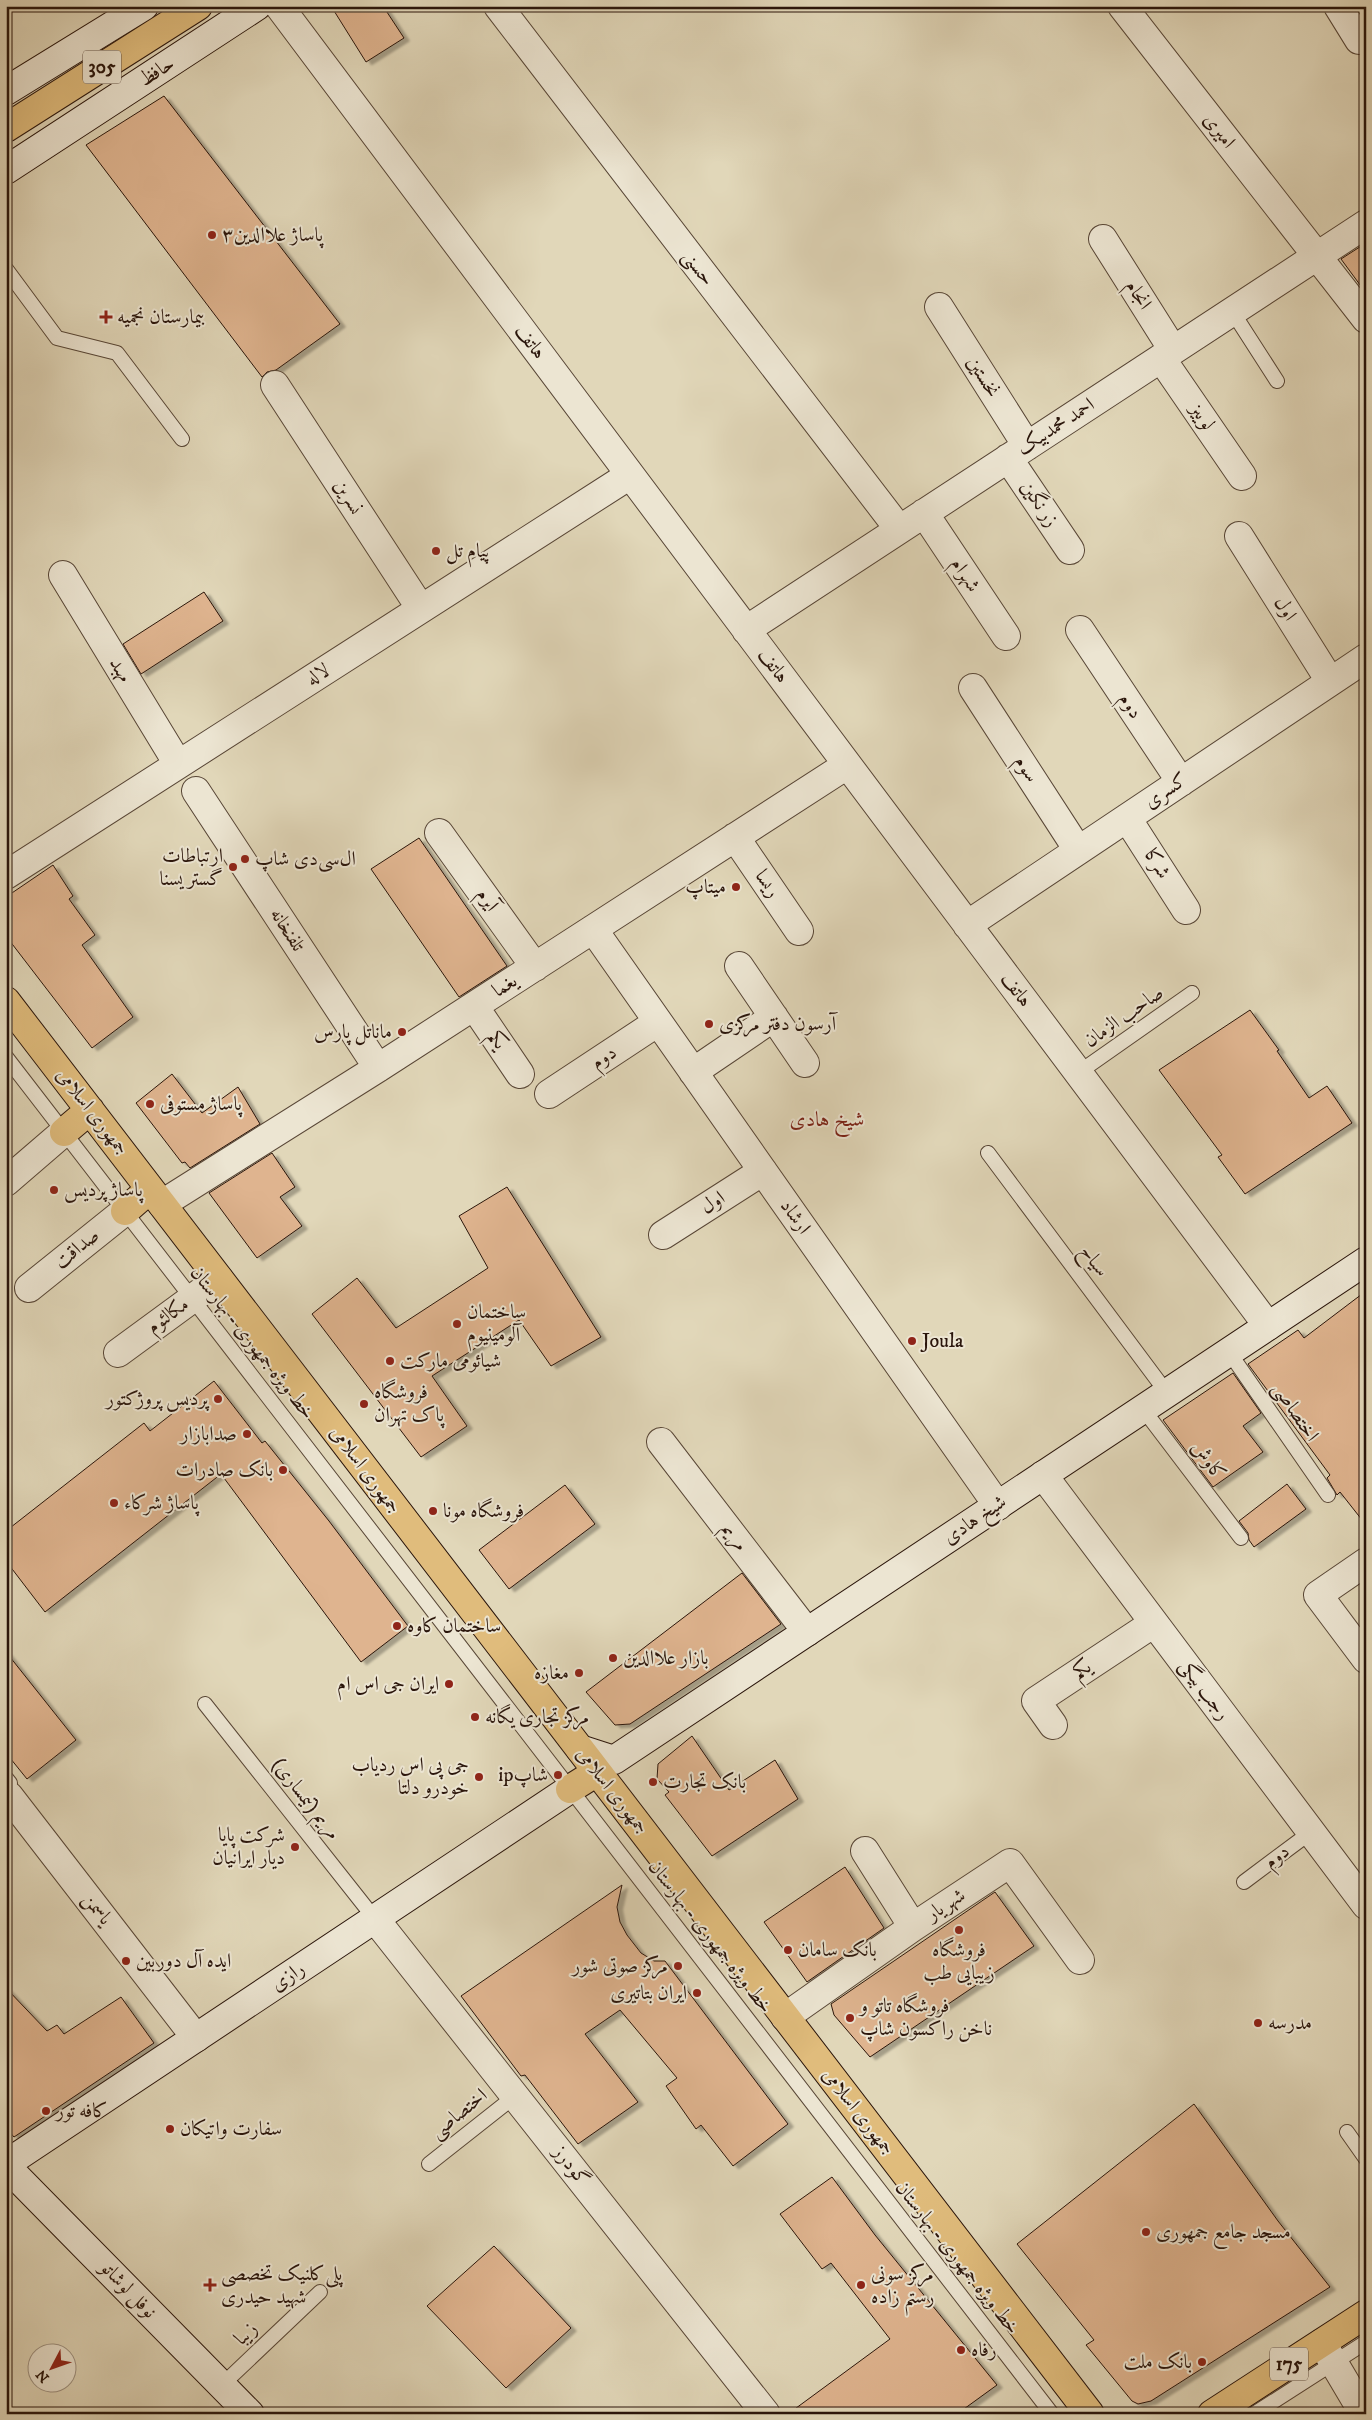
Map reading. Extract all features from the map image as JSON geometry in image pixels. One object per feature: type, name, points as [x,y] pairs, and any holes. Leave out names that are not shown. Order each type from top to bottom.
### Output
[{"type":"main road","name":"305","points":[[6,128],[198,6]]},
{"type":"main road","name":"جمهوری اسلامی","points":[[6,1001],[1090,2414]]},
{"type":"main road","points":[[64,1132],[90,1110]]},
{"type":"main road","points":[[125,1211],[156,1196]]},
{"type":"main road","points":[[570,1789],[597,1772]]},
{"type":"main road","name":"175","points":[[1212,2414],[1327,2353],[1366,2314]]},
{"type":"street","points":[[6,91],[144,6]]},
{"type":"street","name":"حافظ","points":[[6,170],[257,6]]},
{"type":"street","name":"هاتف","points":[[279,6],[1268,1326]]},
{"type":"street","name":"حسنی","points":[[498,6],[899,530]]},
{"type":"street","name":"امیری","points":[[1122,6],[1366,319]]},
{"type":"street","points":[[1338,6],[1359,40]]},
{"type":"street","name":"احمد محمدبیک","points":[[746,630],[1366,224]]},
{"type":"street","name":"انجام","points":[[1103,240],[1167,354]]},
{"type":"street","name":"نخستین","points":[[939,307],[1018,452]]},
{"type":"street","name":"لوییز","points":[[1167,354],[1242,476]]},
{"type":"street","name":"نسرین","points":[[275,385],[421,609]]},
{"type":"street","name":"زر نگین","points":[[1018,452],[1070,550]]},
{"type":"street","name":"لاله","points":[[6,875],[630,475]]},
{"type":"street","name":"شهرام","points":[[924,513],[1006,636]]},
{"type":"street","name":"اول","points":[[1239,536],[1330,681]]},
{"type":"street","name":"مهبد","points":[[63,575],[178,764]]},
{"type":"street","name":"دوم","points":[[1080,630],[1181,782]]},
{"type":"street","name":"کسری","points":[[967,925],[1330,681],[1363,666]]},
{"type":"street","name":"سوم","points":[[973,688],[1078,850]]},
{"type":"street","name":"یغما","points":[[156,1196],[378,1068],[847,765]]},
{"type":"street","name":"تلفنخانه","points":[[196,791],[378,1068]]},
{"type":"street","name":"شرکا","points":[[1127,818],[1186,910]]},
{"type":"street","name":"آیرم","points":[[439,833],[534,967]]},
{"type":"street","name":"ریسا","points":[[735,837],[799,931]]},
{"type":"street","name":"ارشاد","points":[[594,929],[998,1506]]},
{"type":"street","points":[[739,966],[805,1063]]},
{"type":"street","name":"یکم","points":[[474,1006],[520,1074]]},
{"type":"street","points":[[693,1072],[774,1017]]},
{"type":"street","name":"دوم","points":[[549,1094],[658,1022]]},
{"type":"street","points":[[6,1182],[64,1132]]},
{"type":"street","name":"اول","points":[[663,1235],[763,1171]]},
{"type":"street","name":"صداقت","points":[[29,1288],[125,1211]]},
{"type":"street","name":"شیخ هادی","points":[[580,1750],[614,1760],[1366,1261]]},
{"type":"street","name":"مکالئوم","points":[[118,1353],[219,1279]]},
{"type":"street","name":"مریم","points":[[661,1442],[808,1632]]},
{"type":"street","name":"رجب بیگی","points":[[1043,1475],[1311,1832],[1361,1889]]},
{"type":"street","points":[[1366,1562],[1318,1595],[1366,1659]]},
{"type":"street","name":"یکم","points":[[1053,1725],[1036,1701],[1154,1623]]},
{"type":"street","name":"رازی","points":[[6,2165],[570,1789]]},
{"type":"street","name":"یاسمن","points":[[7,1791],[196,2038]]},
{"type":"street","points":[[865,1852],[913,1927]]},
{"type":"street","name":"شهریار","points":[[785,2017],[913,1927],[1010,1863],[1080,1960]]},
{"type":"street","name":"گودرز","points":[[375,1919],[766,2414]]},
{"type":"street","name":"نوفل لوشاتو","points":[[6,2165],[250,2414]]},
{"type":"street","points":[[1327,2353],[1364,2414]]},
{"type":"lane","points":[[6,269],[57,338],[117,353],[182,439]]},
{"type":"lane","points":[[1232,311],[1277,381]]},
{"type":"lane","name":"صاحب الزمان","points":[[1078,1073],[1192,993]]},
{"type":"lane","name":"خط ویژه جمهوری - بهارستان","points":[[6,1057],[1052,2414]]},
{"type":"lane","name":"سیاح","points":[[988,1153],[1167,1393]]},
{"type":"lane","name":"اختصاصی","points":[[1229,1352],[1328,1496]]},
{"type":"lane","name":"کاوش","points":[[1143,1409],[1241,1538]]},
{"type":"lane","name":"مریم (تیمساری)","points":[[205,1704],[375,1919]]},
{"type":"lane","name":"دوم","points":[[1244,1882],[1311,1832]]},
{"type":"lane","name":"اختصاصی","points":[[429,2164],[515,2096]]},
{"type":"lane","points":[[1347,2132],[1366,2159]]},
{"type":"lane","name":"زیبا","points":[[222,2385],[320,2292]]},
{"type":"lane","points":[[1254,2414],[1327,2353],[1366,2342]]},
{"type":"building","points":[[331,6],[383,6],[404,38],[366,62]]},
{"type":"building","name":"پاساژ علاالدین۳","points":[[164,96],[340,324],[276,370],[267,372],[262,377],[86,145]]},
{"type":"building","points":[[1366,243],[1366,293],[1341,259]]},
{"type":"building","points":[[204,592],[223,621],[141,674],[123,644]]},
{"type":"building","points":[[419,838],[507,966],[459,997],[371,869]]},
{"type":"building","points":[[53,865],[73,896],[69,899],[95,935],[82,945],[133,1017],[92,1048],[6,936],[6,897]]},
{"type":"building","points":[[1250,1010],[1279,1050],[1277,1051],[1309,1098],[1327,1086],[1352,1123],[1245,1194],[1218,1157],[1222,1155],[1159,1070]]},
{"type":"building","points":[[172,1074],[202,1113],[238,1087],[260,1124],[190,1168],[185,1162],[182,1163],[136,1103]]},
{"type":"building","points":[[272,1153],[295,1187],[280,1197],[302,1226],[257,1258],[209,1193]]},
{"type":"building","name":"ساختمان آلومینیوم","points":[[507,1187],[601,1337],[551,1366],[519,1320],[432,1376],[467,1426],[421,1457],[312,1314],[357,1278],[396,1328],[488,1268],[459,1216]]},
{"type":"building","points":[[1366,1291],[1366,1525],[1340,1492],[1337,1495],[1327,1478],[1330,1475],[1248,1364],[1298,1330],[1304,1338]]},
{"type":"building","points":[[1233,1373],[1261,1413],[1243,1426],[1263,1452],[1213,1487],[1163,1420]]},
{"type":"building","name":"پاساژ شرکاء","points":[[214,1381],[262,1443],[265,1441],[329,1521],[408,1626],[361,1662],[221,1474],[45,1612],[6,1561],[6,1531],[144,1423],[150,1431]]},
{"type":"building","points":[[1287,1484],[1306,1509],[1254,1547],[1249,1540],[1248,1533],[1239,1521]]},
{"type":"building","points":[[565,1485],[595,1524],[509,1589],[479,1550]]},
{"type":"building","points":[[742,1573],[781,1624],[630,1724],[615,1725],[586,1692]]},
{"type":"building","points":[[6,1652],[76,1740],[27,1779],[6,1753]]},
{"type":"building","points":[[692,1736],[729,1790],[775,1760],[798,1799],[712,1856],[665,1795],[669,1792],[657,1779],[658,1764]]},
{"type":"building","points":[[845,1867],[884,1928],[807,1982],[764,1922]]},
{"type":"building","points":[[622,1885],[617,1907],[620,1922],[627,1935],[641,1953],[654,1961],[665,1961],[788,2124],[733,2166],[701,2125],[696,2129],[666,2086],[677,2078],[620,2010],[585,2034],[638,2102],[578,2144],[525,2075],[521,2076],[461,1996]]},
{"type":"building","points":[[995,1892],[1034,1946],[870,2057],[834,2015],[831,2004]]},
{"type":"building","points":[[6,1988],[47,2031],[57,2025],[64,2034],[121,1997],[154,2043],[14,2137],[6,2128]]},
{"type":"building","name":"مسجد جامع جمهوری","points":[[1194,2104],[1278,2221],[1330,2287],[1151,2401],[1138,2404],[1132,2401],[1086,2345],[1094,2340],[1017,2244]]},
{"type":"building","points":[[832,2177],[875,2235],[997,2385],[957,2414],[788,2414],[890,2339],[831,2263],[822,2269],[780,2214]]},
{"type":"building","points":[[494,2246],[571,2328],[506,2388],[427,2306]]},
{"type":"place","name":"پاساژ علاالدین۳","points":[[212,235]]},
{"type":"place","name":"بیمارستان نجمیه","points":[[106,317]]},
{"type":"place","name":"پیام تل","points":[[436,551]]},
{"type":"place","name":"ال‌سی‌دی شاپ","points":[[245,859]]},
{"type":"place","name":"ارتباطات گستر یسنا","points":[[233,867]]},
{"type":"place","name":"میتاپ","points":[[736,887]]},
{"type":"place","name":"آرسون دفتر مرکزی","points":[[709,1024]]},
{"type":"place","name":"ماناتل پارس","points":[[402,1032]]},
{"type":"place","name":"پاساژ مستوفی","points":[[150,1104]]},
{"type":"place","name":"پاساژ پردیس","points":[[54,1190]]},
{"type":"place","name":"ساختمان آلومینیوم","points":[[457,1324]]},
{"type":"place","name":"Joula","points":[[912,1341]]},
{"type":"place","name":"شیائومی مارکت","points":[[390,1361]]},
{"type":"place","name":"پردیس پروژکتور","points":[[218,1399]]},
{"type":"place","name":"فروشگاه پاک تهران","points":[[364,1404]]},
{"type":"place","name":"صدابازار","points":[[247,1434]]},
{"type":"place","name":"بانک صادرات","points":[[283,1470]]},
{"type":"place","name":"پاساژ شرکاء","points":[[114,1503]]},
{"type":"place","name":"فروشگاه مونا","points":[[433,1511]]},
{"type":"place","name":"ساختمان کاوه","points":[[397,1626]]},
{"type":"place","name":"بازار علاالدین","points":[[613,1658]]},
{"type":"place","name":"مغازه","points":[[579,1673]]},
{"type":"place","name":"ایران جی اس ام","points":[[449,1684]]},
{"type":"place","name":"مرکز تجاری یگانه","points":[[475,1717]]},
{"type":"place","name":"ipشاپ","points":[[558,1775]]},
{"type":"place","name":"جی پی اس ردیاب خودرو دلتا","points":[[479,1777]]},
{"type":"place","name":"بانک تجارت","points":[[653,1782]]},
{"type":"place","name":"شرکت پایا دیار ایرانیان","points":[[295,1847]]},
{"type":"place","name":"فروشگاه زیبایی طب","points":[[959,1930]]},
{"type":"place","name":"بانک سامان","points":[[788,1950]]},
{"type":"place","name":"ایده آل دوربین","points":[[126,1961]]},
{"type":"place","name":"مرکز صوتی شور","points":[[678,1966]]},
{"type":"place","name":"ایران بتاتیری","points":[[697,1993]]},
{"type":"place","name":"فروشگاه تاتو و ناخن راكسون شاپ","points":[[850,2018]]},
{"type":"place","name":"مدرسه","points":[[1258,2023]]},
{"type":"place","name":"کافه تور","points":[[46,2111]]},
{"type":"place","name":"سفارت واتیکان","points":[[170,2129]]},
{"type":"place","name":"مسجد جامع جمهوری","points":[[1146,2232]]},
{"type":"place","name":"پلی‌کلنیک تخصصی شهید حیدری","points":[[210,2285]]},
{"type":"place","name":"مرکز سونی رستم زاده","points":[[861,2285]]},
{"type":"place","name":"رفاه","points":[[961,2350]]},
{"type":"place","name":"بانک ملت","points":[[1202,2362]]},
{"type":"district","name":"شیخ هادی","points":[[827,1120]]}]
